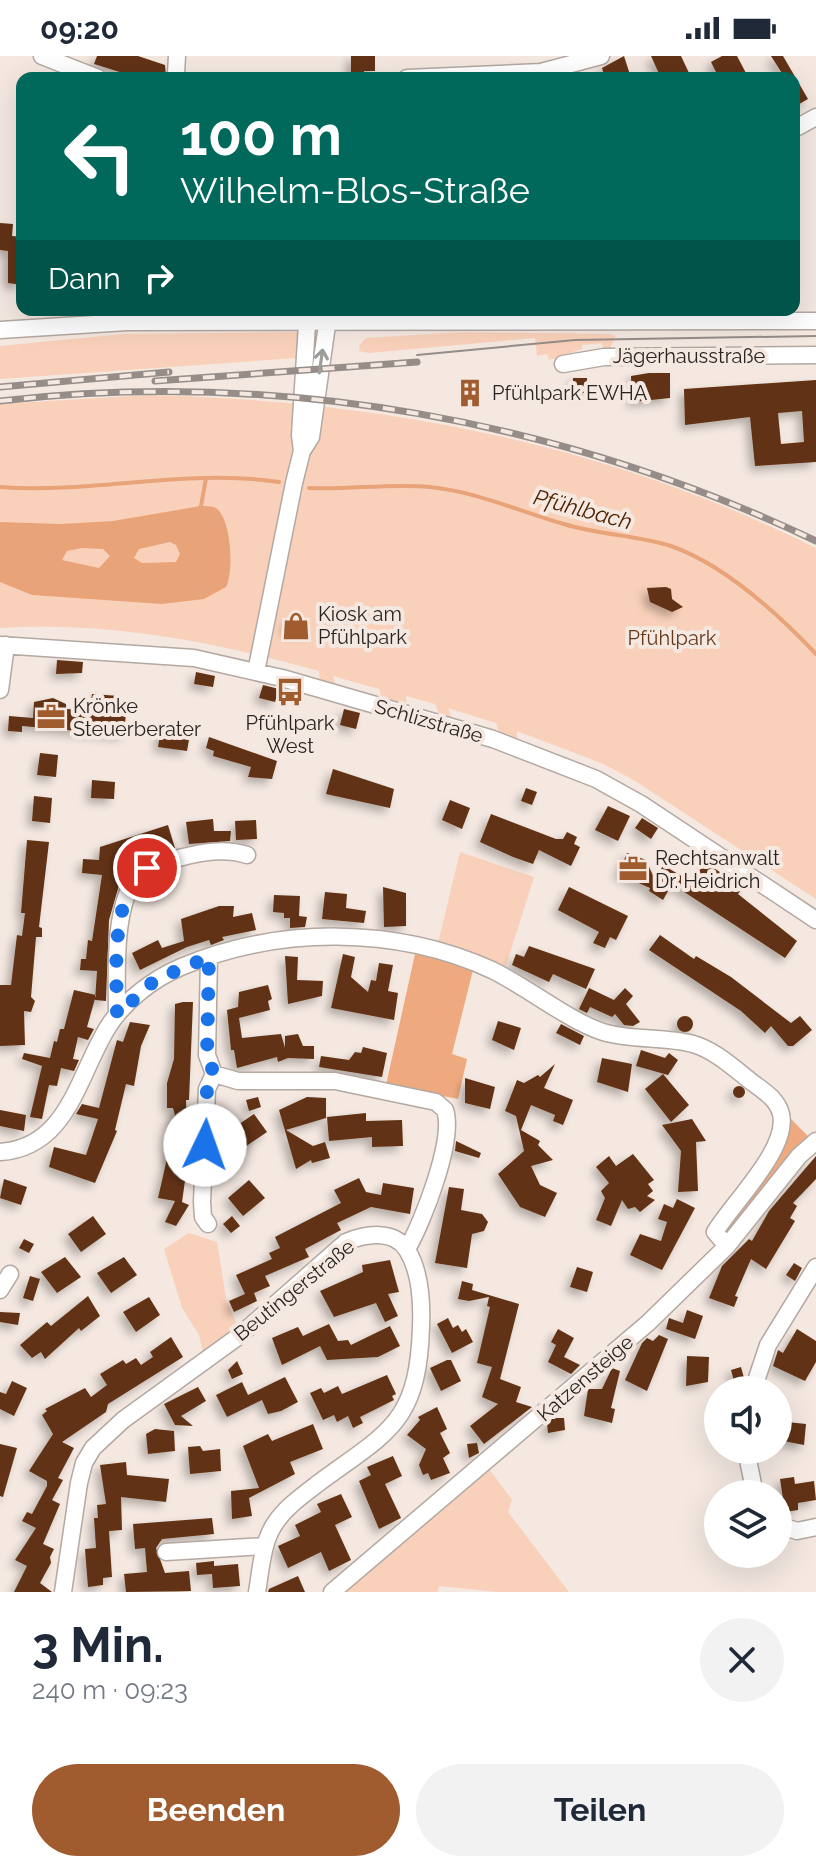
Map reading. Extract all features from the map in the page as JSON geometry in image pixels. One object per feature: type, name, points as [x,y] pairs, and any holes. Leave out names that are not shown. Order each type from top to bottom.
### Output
[{"type":"street","points":[[42,56],[83,72]]},
{"type":"street","points":[[526,72],[601,56]]},
{"type":"street","name":"Jägerhausstraße","points":[[0,330],[209,316],[327,325],[816,321]]},
{"type":"street","points":[[256,672],[302,451],[300,435],[307,324]]},
{"type":"street","points":[[302,451],[311,437],[327,325]]},
{"type":"street","name":"Jägerhausstraße","points":[[563,364],[604,357],[816,355]]},
{"type":"street","points":[[0,690],[3,645]]},
{"type":"street","name":"Schlizstraße","points":[[3,645],[142,652],[194,658],[256,672],[493,739],[596,779],[677,825],[816,920]]},
{"type":"street","points":[[117,1015],[122,920],[129,891],[140,874],[157,864],[218,851],[247,855]]},
{"type":"street","points":[[0,1152],[30,1145],[56,1127],[117,1015],[155,980],[209,957],[263,941],[321,936],[424,946],[489,969],[604,1032],[696,1044],[712,1052],[774,1099],[782,1121],[774,1148],[715,1232],[727,1246]]},
{"type":"street","points":[[208,1224],[203,1217],[202,1202],[207,1089],[214,1074],[207,1055],[209,957]]},
{"type":"street","points":[[214,1074],[238,1081],[335,1081],[436,1102],[445,1110],[447,1133],[418,1229],[407,1249],[419,1286],[421,1311],[417,1366],[410,1400],[390,1431],[291,1505],[274,1523],[265,1546],[257,1592]]},
{"type":"street","name":"Katzensteige","points":[[332,1592],[595,1371],[727,1246],[799,1156],[816,1141]]},
{"type":"street","name":"Beutingerstraße","points":[[63,1592],[84,1463],[106,1433],[202,1365],[346,1242],[367,1234],[379,1235],[398,1241],[407,1249]]},
{"type":"street","points":[[758,1376],[768,1345],[816,1267]]},
{"type":"street","points":[[0,1290],[10,1274]]},
{"type":"street","points":[[802,1286],[816,1300]]},
{"type":"street","points":[[792,1529],[816,1527]]},
{"type":"street","points":[[166,1552],[265,1546]]},
{"type":"green space","points":[[298,332],[297,358],[0,379],[0,346],[124,334]]},
{"type":"green space","points":[[464,332],[616,336],[610,348],[603,348],[602,343],[582,345],[582,349],[549,360],[547,354],[537,356],[535,338],[369,353],[359,351],[360,345],[357,348],[366,338]]},
{"type":"green space","name":"Pfühlpark","points":[[149,395],[323,407],[408,418],[492,434],[574,455],[656,481],[816,548],[816,899],[632,779],[601,763],[517,731],[517,740],[499,733],[496,723],[448,708],[453,720],[440,716],[435,704],[406,696],[407,707],[382,699],[379,689],[333,676],[336,687],[320,682],[319,671],[201,643],[81,628],[0,628],[0,404]]},
{"type":"green space","points":[[460,852],[534,877],[505,969],[438,943]]},
{"type":"green space","points":[[189,1233],[217,1242],[226,1298],[237,1325],[203,1352],[199,1335],[182,1308],[164,1249]]},
{"type":"green space","points":[[490,1470],[512,1500],[508,1512],[569,1592],[497,1592],[439,1586],[438,1592],[335,1592]]},
{"type":"shaded area","points":[[201,506],[214,507],[225,521],[230,545],[226,587],[204,599],[162,604],[32,595],[0,582],[0,522],[61,524],[113,521]],"holes":[[[170,542],[176,545],[180,554],[176,562],[142,563],[134,558],[139,549]],[[103,549],[110,556],[99,568],[62,560],[67,551]]]},
{"type":"shaded area","points":[[415,954],[474,966],[452,1054],[467,1059],[458,1099],[386,1085]]},
{"type":"shaded area","points":[[790,1118],[810,1138],[726,1236],[724,1230],[787,1135]]},
{"type":"building","points":[[97,56],[138,56],[165,65],[166,72],[120,72],[94,64]]},
{"type":"building","points":[[351,56],[375,56],[375,71],[351,72]]},
{"type":"building","points":[[624,56],[629,72],[603,72],[602,68]]},
{"type":"building","points":[[651,56],[681,56],[689,72],[658,72]]},
{"type":"building","points":[[722,56],[737,56],[745,72],[716,72],[711,62]]},
{"type":"building","points":[[771,56],[783,56],[792,72],[781,72]]},
{"type":"building","points":[[800,85],[808,99],[800,104]]},
{"type":"building","points":[[0,223],[13,224],[16,284],[8,283],[8,251],[0,250]]},
{"type":"building","points":[[670,373],[670,398],[632,402],[631,376]]},
{"type":"building","points":[[573,378],[587,378],[587,393],[573,393]]},
{"type":"building","points":[[816,380],[816,462],[755,466],[750,417],[685,425],[684,389]],"holes":[[[802,411],[804,442],[781,444],[778,413]]]},
{"type":"building","points":[[647,588],[671,589],[672,599],[683,607],[672,612],[650,602]]},
{"type":"building","name":"Kiosk am Pfühlpark","points":[[288,619],[305,622],[303,633],[286,630]]},
{"type":"building","points":[[57,660],[83,662],[82,673],[56,674]]},
{"type":"building","points":[[196,672],[215,676],[213,687],[194,684]]},
{"type":"building","points":[[263,685],[279,689],[275,702],[259,698]]},
{"type":"building","points":[[92,694],[119,696],[118,709],[126,713],[124,735],[22,726],[22,732],[8,731],[9,716],[33,718],[34,702],[53,698],[66,704],[66,709],[90,710]]},
{"type":"building","points":[[344,709],[360,713],[356,729],[340,725]]},
{"type":"building","points":[[161,729],[190,734],[187,751],[158,747]]},
{"type":"building","points":[[209,737],[277,761],[272,779],[248,777],[251,767],[213,756],[214,751],[206,748]]},
{"type":"building","points":[[40,753],[58,755],[56,777],[37,775]]},
{"type":"building","points":[[333,769],[394,789],[390,808],[326,794]]},
{"type":"building","points":[[92,780],[115,782],[114,799],[91,798]]},
{"type":"building","points":[[526,788],[537,792],[532,805],[521,801]]},
{"type":"building","points":[[34,796],[52,798],[50,823],[32,821]]},
{"type":"building","points":[[450,800],[470,808],[462,829],[442,820]]},
{"type":"building","points":[[608,806],[630,816],[618,841],[595,830]]},
{"type":"building","points":[[491,814],[556,839],[563,839],[567,832],[577,837],[574,844],[580,847],[571,866],[539,850],[533,864],[480,842]]},
{"type":"building","points":[[642,818],[658,828],[651,839],[635,828]]},
{"type":"building","points":[[213,819],[214,831],[231,831],[230,841],[189,844],[186,822]]},
{"type":"building","points":[[256,820],[257,839],[236,840],[235,821]]},
{"type":"building","points":[[168,825],[175,848],[148,856],[124,868],[109,920],[106,1001],[95,1000],[97,971],[80,970],[81,959],[86,959],[88,940],[92,941],[102,875],[82,873],[83,859],[99,860],[100,847]]},
{"type":"building","points":[[27,840],[49,842],[39,927],[42,928],[42,937],[36,937],[31,997],[35,1001],[31,1012],[24,1011],[25,1045],[0,1046],[0,985],[11,985],[17,935],[22,936]]},
{"type":"building","points":[[627,853],[646,860],[655,880],[663,865],[690,881],[706,863],[743,887],[738,894],[797,941],[785,958],[672,884],[663,900],[649,891],[650,888],[618,874]]},
{"type":"building","points":[[383,887],[406,893],[406,926],[384,927]]},
{"type":"building","points":[[569,887],[628,916],[616,940],[610,937],[605,948],[593,943],[599,932],[558,910]]},
{"type":"building","points":[[325,892],[347,894],[346,908],[366,911],[364,923],[322,919]]},
{"type":"building","points":[[274,895],[300,896],[299,916],[307,917],[305,927],[290,928],[290,918],[284,918],[284,913],[273,912]]},
{"type":"building","points":[[219,906],[234,906],[233,917],[252,913],[256,930],[222,937],[224,940],[211,945],[209,940],[187,947],[140,970],[132,953],[158,940],[162,948],[184,941],[181,919]]},
{"type":"building","points":[[660,935],[694,959],[696,956],[731,977],[791,1023],[800,1016],[812,1030],[793,1046],[788,1046],[771,1026],[765,1033],[741,1011],[649,950]]},
{"type":"building","points":[[529,946],[595,969],[586,989],[553,974],[549,982],[512,965],[516,954],[524,957]]},
{"type":"building","points":[[343,954],[355,957],[351,977],[368,992],[371,980],[376,981],[379,963],[393,965],[388,991],[398,993],[394,1020],[331,1008]]},
{"type":"building","points":[[285,956],[298,957],[297,980],[323,981],[322,996],[288,1004]]},
{"type":"building","points":[[268,985],[272,999],[268,1001],[270,1010],[239,1018],[242,1038],[281,1034],[285,1048],[285,1036],[298,1034],[303,1046],[314,1046],[314,1059],[288,1058],[278,1062],[277,1057],[237,1068],[234,1050],[231,1050],[227,1010],[238,1007],[239,992]]},
{"type":"building","points":[[589,988],[614,1000],[625,988],[633,996],[626,1004],[640,1022],[633,1026],[624,1025],[615,1014],[612,1017],[590,1007],[587,1013],[579,1009]]},
{"type":"building","points":[[74,990],[96,995],[87,1027],[94,1029],[88,1040],[78,1037],[73,1059],[79,1060],[74,1071],[61,1068],[57,1086],[49,1085],[42,1119],[30,1117],[42,1066],[22,1059],[24,1053],[50,1058],[54,1041],[57,1042],[60,1029],[64,1029]]},
{"type":"building","points":[[193,1002],[189,1100],[186,1100],[187,1137],[191,1138],[182,1202],[189,1205],[176,1226],[165,1222],[175,1201],[158,1198],[176,1119],[173,1108],[167,1108],[167,1083],[174,1059],[175,1004]]},
{"type":"building","points":[[685,1016],[691,1018],[691,1030],[685,1032],[679,1030],[677,1024],[679,1018]]},
{"type":"building","points":[[498,1021],[521,1028],[514,1050],[492,1040]]},
{"type":"building","points":[[130,1022],[150,1025],[141,1046],[134,1086],[126,1084],[117,1131],[95,1183],[49,1167],[54,1147],[86,1155],[98,1119],[76,1114],[82,1104],[99,1108],[117,1040],[123,1042]]},
{"type":"building","points":[[561,1024],[584,1036],[580,1045],[556,1033]]},
{"type":"building","points":[[363,1047],[387,1053],[382,1077],[319,1067],[321,1056],[349,1060],[355,1052],[361,1053]]},
{"type":"building","points":[[641,1050],[665,1058],[669,1053],[678,1060],[668,1075],[636,1066]]},
{"type":"building","points":[[602,1058],[632,1064],[628,1092],[597,1082]]},
{"type":"building","points":[[555,1064],[544,1088],[573,1100],[563,1125],[553,1121],[555,1115],[531,1105],[521,1130],[540,1141],[538,1145],[553,1160],[531,1166],[540,1185],[557,1193],[545,1217],[520,1207],[498,1174],[524,1151],[516,1116],[505,1111],[517,1080],[524,1083],[538,1075],[540,1077]]},
{"type":"building","points":[[663,1074],[689,1105],[671,1122],[645,1089]]},
{"type":"building","points":[[465,1078],[495,1087],[490,1109],[465,1103]]},
{"type":"building","points":[[739,1086],[745,1092],[739,1098],[733,1092]]},
{"type":"building","points":[[258,1097],[261,1107],[249,1111],[246,1100]]},
{"type":"building","points":[[307,1097],[326,1098],[326,1118],[286,1130],[313,1146],[325,1142],[330,1158],[312,1163],[311,1160],[296,1169],[279,1110]]},
{"type":"building","points":[[0,1110],[26,1115],[24,1131],[0,1126]]},
{"type":"building","points":[[366,1113],[366,1121],[402,1120],[403,1146],[372,1147],[372,1137],[329,1141],[327,1117]]},
{"type":"building","points":[[254,1114],[267,1132],[236,1153],[223,1135]]},
{"type":"building","points":[[692,1119],[706,1141],[696,1142],[698,1191],[678,1192],[681,1151],[662,1125]]},
{"type":"building","points":[[456,1141],[481,1153],[479,1158],[455,1151]]},
{"type":"building","points":[[633,1154],[654,1180],[648,1184],[653,1191],[647,1196],[655,1200],[640,1212],[635,1207],[628,1209],[622,1200],[611,1226],[596,1220],[605,1198],[601,1191],[609,1183],[596,1167],[609,1156],[616,1166]]},
{"type":"building","points":[[816,1156],[816,1179],[793,1203],[797,1206],[790,1218],[795,1221],[766,1269],[751,1259],[735,1296],[738,1297],[734,1307],[709,1298],[722,1266],[749,1239],[752,1241],[769,1211]]},
{"type":"building","points":[[359,1178],[366,1192],[381,1195],[383,1183],[414,1188],[410,1214],[371,1207],[337,1223],[341,1230],[305,1249],[309,1257],[265,1276],[270,1286],[254,1293],[257,1301],[234,1312],[229,1301],[245,1294],[236,1275],[272,1259],[269,1253],[280,1248],[275,1237],[341,1203],[334,1190]]},
{"type":"building","points":[[4,1179],[27,1187],[21,1205],[0,1198]]},
{"type":"building","points":[[249,1180],[265,1198],[243,1216],[228,1198]]},
{"type":"building","points":[[449,1187],[464,1189],[461,1210],[482,1214],[488,1222],[484,1231],[472,1234],[467,1268],[435,1263]]},
{"type":"building","points":[[677,1199],[695,1208],[662,1270],[630,1255],[640,1234],[661,1241],[667,1222],[658,1219],[664,1204],[673,1208]]},
{"type":"building","points":[[93,1216],[106,1234],[81,1252],[68,1234]]},
{"type":"building","points":[[232,1216],[240,1226],[231,1233],[223,1224]]},
{"type":"building","points":[[24,1239],[34,1244],[29,1253],[19,1248]]},
{"type":"building","points":[[65,1257],[81,1277],[57,1293],[41,1272]]},
{"type":"building","points":[[124,1257],[137,1275],[111,1293],[97,1273]]},
{"type":"building","points":[[390,1260],[399,1292],[388,1294],[398,1316],[385,1322],[376,1303],[334,1317],[320,1291],[363,1272],[362,1265]]},
{"type":"building","points":[[794,1263],[802,1268],[795,1281],[786,1275]]},
{"type":"building","points":[[577,1267],[593,1272],[587,1292],[570,1287]]},
{"type":"building","points":[[30,1276],[40,1279],[33,1301],[23,1298]]},
{"type":"building","points":[[462,1281],[473,1284],[472,1290],[519,1304],[500,1379],[521,1387],[516,1402],[532,1407],[484,1444],[470,1426],[498,1404],[482,1397],[492,1367],[477,1363],[490,1307],[487,1306],[489,1297],[469,1301],[458,1299]]},
{"type":"building","points":[[88,1296],[100,1316],[81,1331],[79,1328],[45,1359],[41,1352],[32,1358],[20,1345],[47,1322],[51,1326]]},
{"type":"building","points":[[149,1297],[160,1315],[136,1332],[123,1312]]},
{"type":"building","points":[[687,1310],[703,1316],[695,1339],[666,1329],[669,1318],[683,1323]]},
{"type":"building","points":[[0,1312],[20,1313],[18,1325],[0,1322]]},
{"type":"building","points":[[448,1318],[453,1328],[458,1325],[462,1332],[466,1329],[473,1342],[452,1353],[437,1324]]},
{"type":"building","points":[[329,1324],[338,1341],[348,1340],[351,1345],[390,1326],[400,1346],[378,1357],[327,1360],[320,1346],[282,1365],[272,1338],[298,1327],[303,1336]]},
{"type":"building","points":[[558,1329],[574,1338],[564,1357],[580,1365],[571,1374],[548,1362],[556,1345],[551,1342]]},
{"type":"building","points":[[797,1329],[816,1341],[816,1362],[805,1381],[773,1366],[778,1350],[783,1353]]},
{"type":"building","points":[[659,1335],[668,1339],[647,1391],[625,1380],[642,1343],[647,1338],[653,1341]]},
{"type":"building","points":[[171,1337],[183,1357],[108,1404],[106,1412],[62,1442],[74,1448],[58,1478],[63,1480],[52,1500],[60,1504],[43,1544],[54,1549],[51,1563],[40,1583],[52,1592],[14,1592],[27,1566],[15,1560],[36,1528],[22,1521],[27,1512],[32,1514],[47,1486],[47,1481],[29,1471],[53,1434],[42,1415],[47,1411],[45,1409],[85,1388],[91,1397],[107,1385],[100,1374],[123,1360],[126,1364],[136,1358],[141,1365],[153,1357],[150,1352]]},
{"type":"building","points":[[687,1356],[709,1357],[708,1376],[704,1376],[704,1383],[686,1386]]},
{"type":"building","points":[[451,1360],[461,1381],[441,1391],[430,1368]]},
{"type":"building","points":[[237,1361],[243,1374],[232,1379],[228,1370]]},
{"type":"building","points":[[741,1367],[743,1376],[733,1376],[731,1370]]},
{"type":"building","points":[[612,1368],[620,1371],[611,1408],[615,1409],[612,1423],[584,1416],[588,1389],[602,1389]]},
{"type":"building","points":[[387,1375],[396,1394],[392,1396],[394,1400],[360,1417],[363,1423],[353,1428],[348,1416],[337,1422],[334,1415],[323,1420],[310,1393],[321,1388],[324,1393],[338,1386],[342,1394]]},
{"type":"building","points":[[285,1377],[298,1402],[281,1411],[268,1414],[262,1400],[227,1417],[216,1395],[242,1382],[248,1395]]},
{"type":"building","points":[[12,1381],[27,1388],[14,1416],[0,1409],[0,1392],[6,1394]]},
{"type":"building","points":[[198,1387],[206,1401],[181,1416],[193,1426],[175,1425],[164,1404]]},
{"type":"building","points":[[437,1407],[447,1429],[440,1433],[450,1453],[443,1458],[450,1473],[431,1480],[428,1473],[423,1475],[419,1465],[426,1449],[407,1435],[420,1420],[418,1417]]},
{"type":"building","points":[[553,1418],[564,1418],[565,1430],[548,1433],[547,1424]]},
{"type":"building","points":[[792,1422],[806,1424],[804,1445],[792,1443]]},
{"type":"building","points":[[313,1424],[323,1449],[290,1462],[295,1474],[249,1498],[252,1516],[232,1519],[231,1491],[259,1488],[243,1446],[268,1434],[272,1441]]},
{"type":"building","points":[[155,1429],[174,1431],[175,1451],[148,1454],[146,1434]]},
{"type":"building","points":[[477,1443],[479,1453],[469,1458],[467,1444]]},
{"type":"building","points":[[0,1444],[17,1448],[3,1497],[0,1496]]},
{"type":"building","points":[[200,1446],[203,1451],[220,1449],[221,1471],[190,1474],[188,1447]]},
{"type":"building","points":[[393,1456],[402,1476],[385,1484],[401,1518],[379,1529],[359,1481],[371,1475],[367,1467]]},
{"type":"building","points":[[126,1462],[127,1475],[169,1479],[166,1502],[121,1497],[122,1530],[109,1531],[112,1577],[103,1578],[103,1585],[88,1587],[85,1549],[96,1548],[94,1518],[98,1518],[97,1505],[106,1504],[100,1465]]},
{"type":"building","points":[[794,1477],[795,1484],[814,1481],[816,1500],[798,1503],[798,1510],[792,1511],[792,1480],[780,1479]]},
{"type":"building","points":[[341,1494],[352,1517],[335,1525],[351,1560],[329,1571],[321,1552],[288,1568],[278,1546],[300,1536],[295,1525],[321,1512],[317,1504]]},
{"type":"building","points":[[212,1518],[214,1534],[162,1539],[156,1548],[165,1573],[189,1571],[191,1591],[126,1592],[124,1574],[147,1572],[145,1548],[135,1549],[133,1524]]},
{"type":"building","points":[[214,1561],[214,1566],[238,1564],[240,1586],[213,1588],[212,1574],[197,1575],[196,1563]]},
{"type":"building","points":[[298,1576],[305,1592],[268,1592],[269,1589]]},
{"type":"waterway","points":[[201,506],[206,478]]},
{"type":"waterway","name":"Pfühlbach","points":[[0,487],[70,487],[210,478],[279,482]]},
{"type":"waterway","name":"Pfühlbach","points":[[309,488],[400,486],[448,489],[577,528],[671,546],[711,565],[750,592],[816,654]]},
{"type":"tram line","points":[[417,355],[575,340],[816,336]]},
{"type":"railway","points":[[155,381],[417,362]]},
{"type":"railway","points":[[0,387],[169,372]]},
{"type":"railway","points":[[0,401],[105,393],[210,392],[315,399],[418,414],[520,435],[621,464],[720,499],[816,541]]},
{"type":"place","name":"Pfühlpark EWHA","points":[[470,393]]},
{"type":"place","name":"Kiosk am Pfühlpark","points":[[296,626]]},
{"type":"place","name":"Pfühlpark West","points":[[290,692]]},
{"type":"place","name":"Krönke Steuerberater","points":[[51,717]]},
{"type":"place","name":"Rechtsanwalt Dr. Heidrich","points":[[633,869]]},
{"type":"route","points":[[147,868],[129,891],[122,920],[117,1015],[155,980],[209,957],[207,1055],[214,1074],[207,1089],[205,1145]]}]
